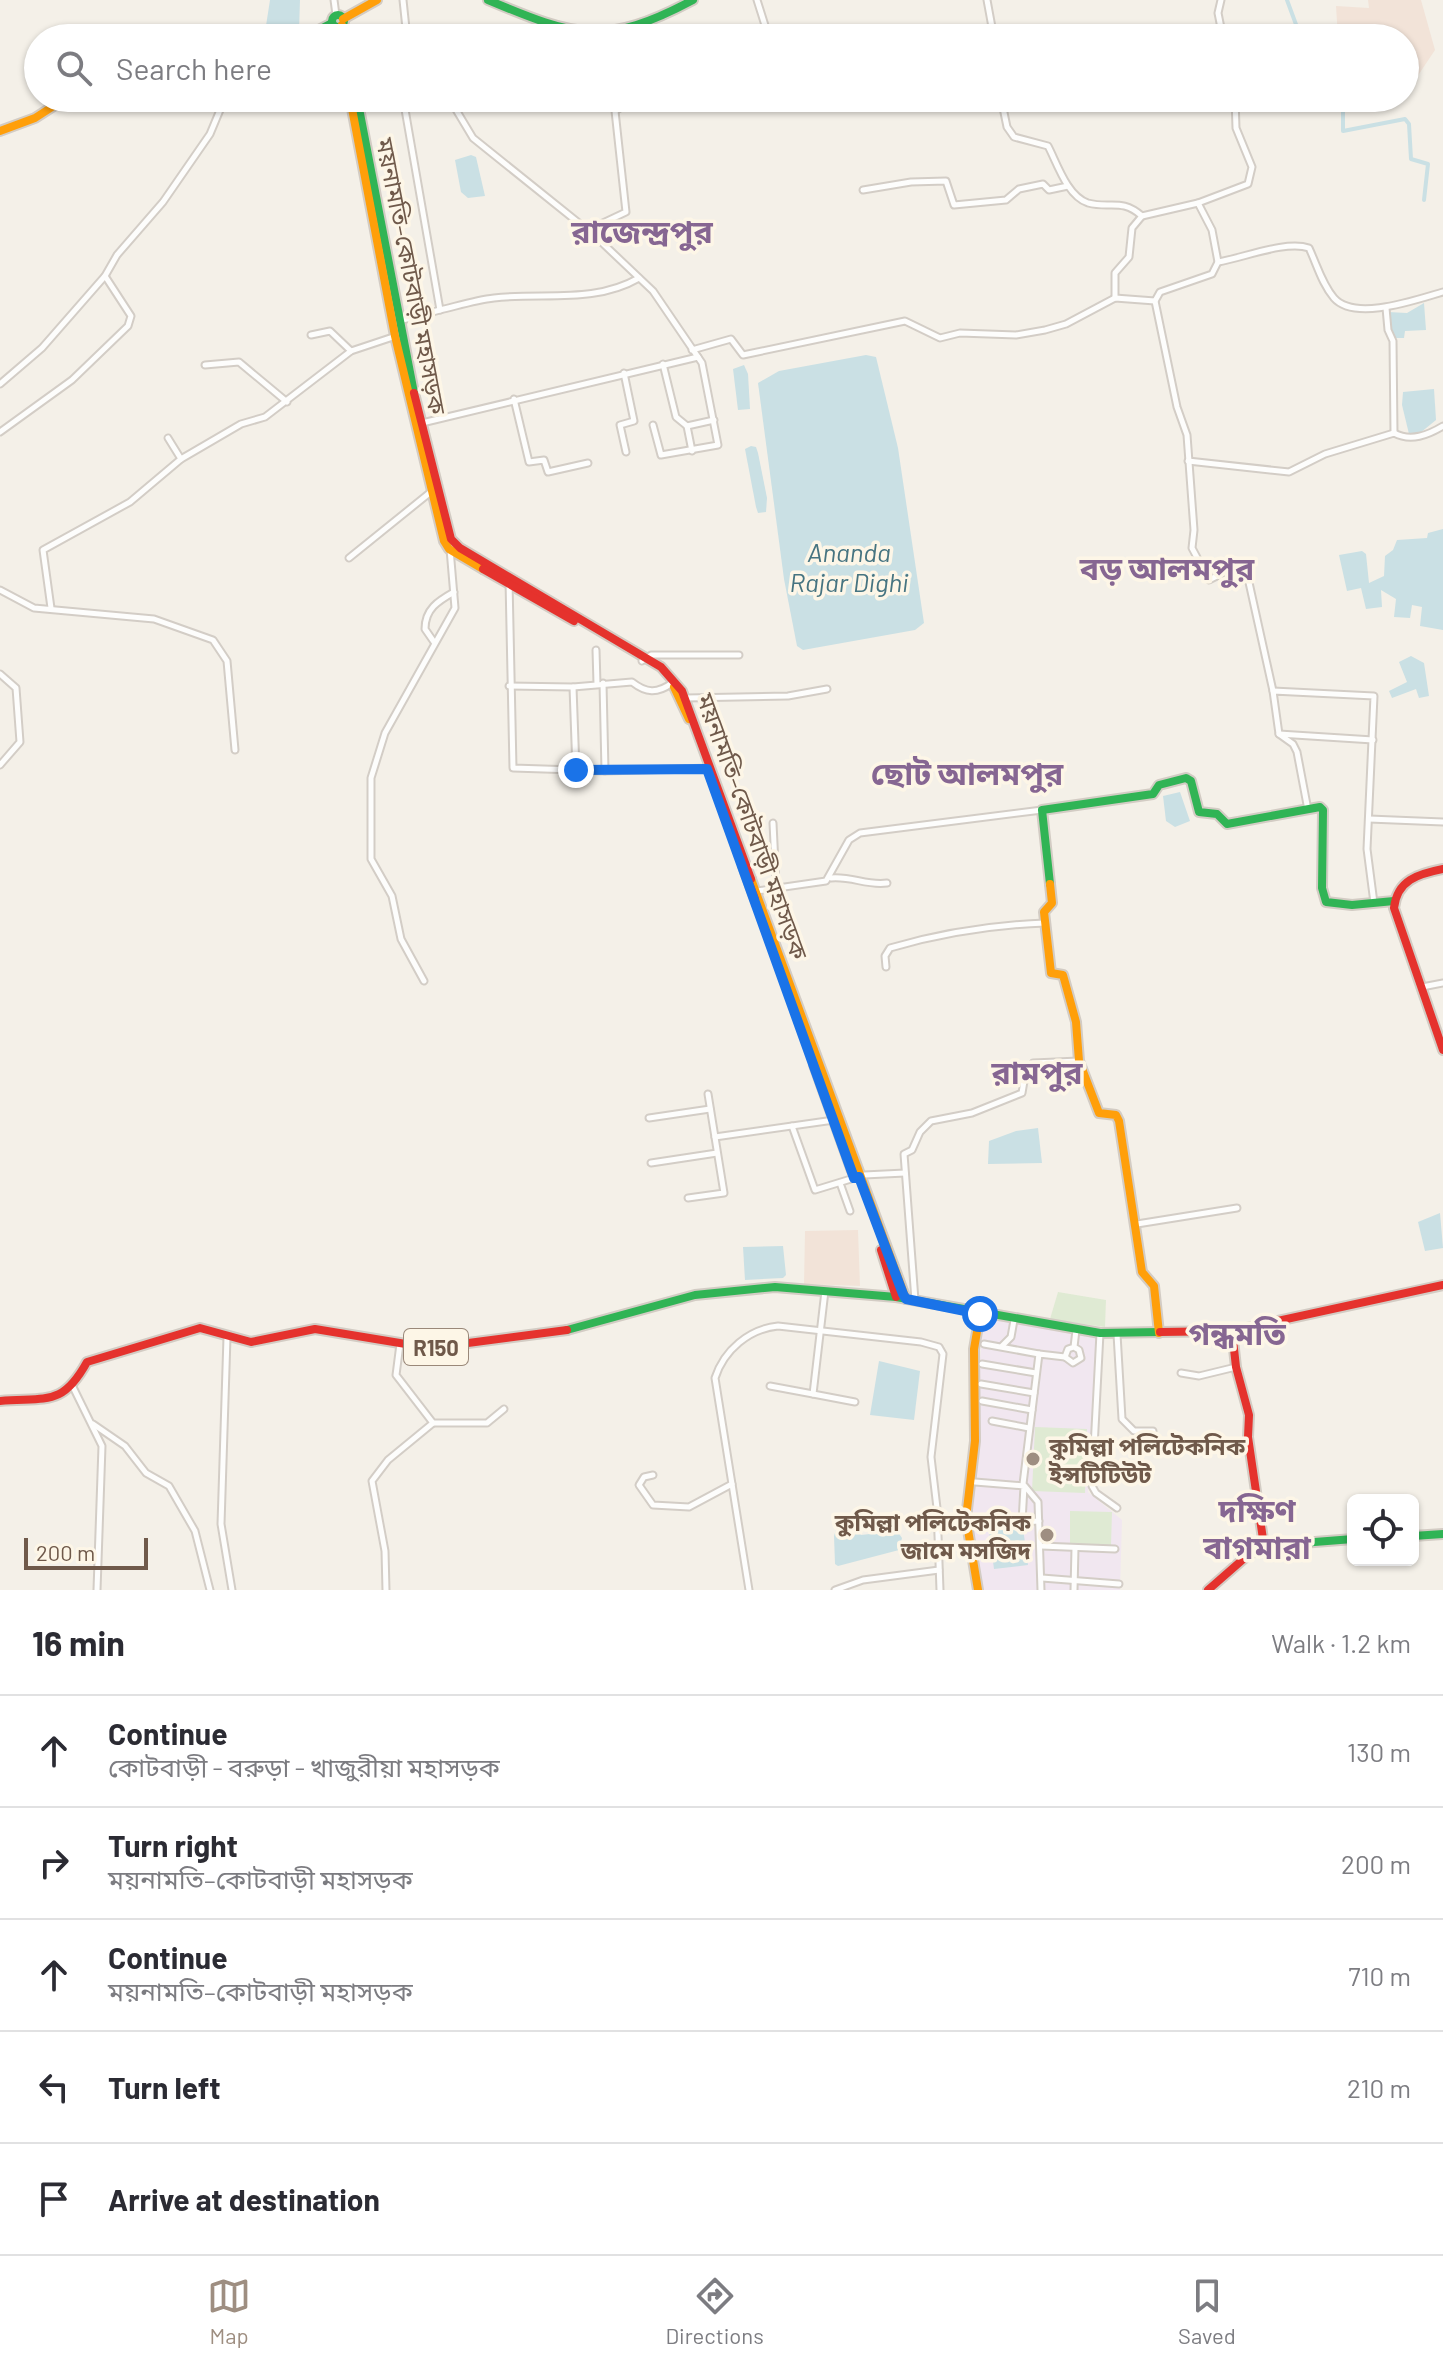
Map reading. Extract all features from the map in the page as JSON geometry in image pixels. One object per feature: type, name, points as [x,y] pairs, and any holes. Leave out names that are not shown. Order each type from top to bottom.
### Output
[{"type":"main road","points":[[332,24],[374,0]]},
{"type":"main road","points":[[488,0],[544,24]]},
{"type":"main road","points":[[649,24],[693,0]]},
{"type":"main road","points":[[0,131],[44,112]]},
{"type":"main road","name":"ময়নামতি–কোটবাড়ী মহাসড়ক","points":[[353,112],[399,321],[398,335],[452,547]]},
{"type":"main road","name":"ময়নামতি–কোটবাড়ী মহাসড়ক","points":[[359,112],[398,335],[444,541],[675,679],[686,698],[834,1120],[911,1300]]},
{"type":"main road","name":"ময়নামতি–কোটবাড়ী মহাসড়ক","points":[[644,659],[672,683],[683,702],[757,891],[896,1297]]},
{"type":"main road","points":[[1159,1333],[1154,1286],[1142,1272],[1137,1224],[1118,1117],[1099,1113],[1079,1061],[1074,1012],[1063,975],[1051,973],[1044,912],[1052,903],[1042,810],[1153,794],[1159,785],[1186,778],[1191,781],[1199,812],[1217,814],[1227,824],[1320,807],[1323,810],[1322,888],[1326,902],[1374,904],[1394,901],[1408,879],[1443,869]]},
{"type":"main road","points":[[1394,901],[1443,1050]]},
{"type":"main road","name":"R150","points":[[73,1387],[80,1370],[96,1357],[200,1328],[251,1342],[315,1329],[430,1348],[570,1330],[709,1293],[775,1287],[896,1297],[1100,1333],[1232,1331],[1443,1285]]},
{"type":"main road","points":[[978,1590],[966,1518],[976,1429],[974,1349],[980,1314]]},
{"type":"main road","points":[[1232,1331],[1236,1367],[1249,1415],[1248,1437],[1264,1546]]},
{"type":"main road","points":[[0,1401],[51,1398],[73,1387]]},
{"type":"main road","points":[[1419,1536],[1443,1534]]},
{"type":"main road","points":[[1208,1590],[1264,1546],[1347,1539]]},
{"type":"street","points":[[334,0],[338,21]]},
{"type":"street","points":[[403,0],[406,24]]},
{"type":"street","points":[[757,0],[765,24]]},
{"type":"street","points":[[987,0],[991,24]]},
{"type":"street","points":[[1220,24],[1218,13],[1221,0]]},
{"type":"street","points":[[0,384],[42,348],[105,276],[117,255],[163,202],[210,134],[219,112]]},
{"type":"street","points":[[405,112],[440,310]]},
{"type":"street","points":[[457,112],[473,138],[587,230],[653,291],[698,357],[704,370],[718,445],[661,455],[653,425]]},
{"type":"street","points":[[587,230],[626,212],[615,112]]},
{"type":"street","points":[[1004,112],[1007,127],[1014,137],[1022,142],[1048,146],[1068,186],[1086,202],[1129,205],[1142,216]]},
{"type":"street","points":[[1115,298],[1115,273],[1129,257],[1132,228],[1142,216],[1198,203],[1248,184],[1251,179],[1247,148],[1236,128],[1235,112]]},
{"type":"street","points":[[863,190],[911,182],[946,181],[954,205],[1006,200],[1019,189],[1043,184],[1049,190],[1068,186]]},
{"type":"street","points":[[1198,203],[1212,230],[1218,262],[1212,274],[1160,292],[1155,301],[1177,407],[1187,435],[1193,552],[1209,580],[1241,566],[1248,578],[1255,621],[1273,691],[1279,734],[1293,744],[1297,752],[1308,810]]},
{"type":"street","points":[[1218,262],[1278,247],[1304,246],[1309,248],[1335,299],[1343,306],[1386,308],[1443,292]]},
{"type":"street","points":[[0,432],[72,380],[128,326],[131,316],[105,276]]},
{"type":"street","points":[[399,321],[493,298],[594,294],[618,290],[639,278]]},
{"type":"street","points":[[692,350],[731,339],[743,355],[905,321],[940,338],[960,333],[1016,335],[1066,324],[1115,298],[1155,301]]},
{"type":"street","points":[[1386,308],[1388,330],[1393,341],[1394,433]]},
{"type":"street","points":[[311,335],[330,331],[351,351]]},
{"type":"street","points":[[51,608],[43,550],[130,502],[181,459],[241,424],[265,417],[351,351],[398,335]]},
{"type":"street","points":[[421,423],[698,357]]},
{"type":"street","points":[[205,365],[239,362],[287,402]]},
{"type":"street","points":[[663,364],[676,417],[687,426],[692,451]]},
{"type":"street","points":[[624,373],[634,421],[620,425],[626,452]]},
{"type":"street","points":[[514,399],[529,462],[544,460],[548,472],[588,463]]},
{"type":"street","points":[[687,426],[714,420]]},
{"type":"street","points":[[1188,461],[1289,472],[1325,454],[1394,433],[1402,437],[1422,436],[1443,426]]},
{"type":"street","points":[[168,438],[181,459]]},
{"type":"street","points":[[349,558],[433,490]]},
{"type":"street","points":[[424,981],[401,939],[392,896],[371,859],[371,778],[385,733],[455,608],[452,547]]},
{"type":"street","points":[[510,581],[509,686],[513,768],[605,771],[709,768]]},
{"type":"street","points":[[0,590],[34,608],[154,619],[196,632],[219,645],[230,680],[235,750]]},
{"type":"street","points":[[434,642],[425,629],[426,618],[438,601],[454,592]]},
{"type":"street","points":[[596,650],[605,771]]},
{"type":"street","points":[[644,659],[651,655],[739,655]]},
{"type":"street","points":[[0,674],[16,688],[20,742],[0,765]]},
{"type":"street","points":[[509,686],[573,687],[632,682],[642,689],[657,692],[672,683]]},
{"type":"street","points":[[573,687],[576,770]]},
{"type":"street","points":[[686,698],[788,696],[827,689]]},
{"type":"street","points":[[1273,691],[1374,696],[1367,856],[1374,904]]},
{"type":"street","points":[[1279,734],[1373,740]]},
{"type":"street","points":[[830,878],[849,840],[860,833],[1042,810]]},
{"type":"street","points":[[1369,819],[1443,822]]},
{"type":"street","points":[[773,823],[776,885]]},
{"type":"street","points":[[757,891],[776,885],[830,878],[857,878],[870,885],[887,883]]},
{"type":"street","points":[[886,967],[888,949],[923,938],[985,927],[1045,923]]},
{"type":"street","points":[[1422,987],[1443,983]]},
{"type":"street","points":[[911,1300],[904,1154],[912,1150],[920,1132],[931,1121],[972,1113],[1022,1093],[1026,1072],[1038,1060],[1079,1061]]},
{"type":"street","points":[[688,1198],[724,1193],[708,1094]]},
{"type":"street","points":[[649,1118],[710,1109]]},
{"type":"street","points":[[715,1137],[834,1120]]},
{"type":"street","points":[[792,1126],[814,1189],[856,1177],[905,1173]]},
{"type":"street","points":[[651,1163],[717,1153]]},
{"type":"street","points":[[840,1183],[850,1211]]},
{"type":"street","points":[[1137,1224],[1237,1208]]},
{"type":"street","points":[[813,1394],[825,1290]]},
{"type":"street","points":[[1001,1347],[1011,1337],[1014,1320]]},
{"type":"street","points":[[749,1590],[715,1378],[719,1367],[735,1347],[763,1328],[821,1331],[921,1342],[939,1347],[943,1354],[931,1457],[937,1508],[940,1590]]},
{"type":"street","points":[[1074,1347],[1076,1330]]},
{"type":"street","points":[[1100,1333],[1092,1486],[1096,1493],[1117,1508]]},
{"type":"street","points":[[1117,1334],[1122,1419],[1134,1431],[1153,1431]]},
{"type":"street","points":[[227,1337],[221,1524],[232,1590]]},
{"type":"street","points":[[1011,1337],[1020,1351]]},
{"type":"street","points":[[400,1344],[396,1375],[433,1423]]},
{"type":"street","points":[[984,1344],[1065,1357],[1078,1362],[1081,1353],[1074,1347]]},
{"type":"street","points":[[1065,1357],[1068,1349],[1074,1347]]},
{"type":"street","points":[[1022,1522],[1029,1428],[1039,1354]]},
{"type":"street","points":[[982,1364],[1036,1373]]},
{"type":"street","points":[[1181,1373],[1199,1376],[1236,1367]]},
{"type":"street","points":[[981,1384],[1034,1393]]},
{"type":"street","points":[[770,1386],[855,1402]]},
{"type":"street","points":[[73,1387],[102,1446],[104,1466],[97,1590]]},
{"type":"street","points":[[982,1401],[1032,1410]]},
{"type":"street","points":[[386,1590],[385,1551],[372,1481],[388,1460],[433,1423],[487,1423],[504,1409]]},
{"type":"street","points":[[992,1421],[1029,1428]]},
{"type":"street","points":[[93,1424],[125,1446],[146,1473],[169,1486],[195,1531],[210,1590]]},
{"type":"street","points":[[653,1475],[641,1479],[639,1485],[653,1505],[689,1507],[732,1484]]},
{"type":"street","points":[[975,1482],[1024,1486],[1036,1497],[1041,1590]]},
{"type":"street","points":[[977,1525],[1039,1521]]},
{"type":"street","points":[[1041,1546],[1115,1549]]},
{"type":"street","points":[[1074,1590],[1075,1548]]},
{"type":"street","points":[[835,1590],[863,1580],[939,1570]]},
{"type":"street","points":[[1042,1578],[1119,1584]]},
{"type":"shaded area","points":[[1368,0],[1421,0],[1435,50],[1419,74],[1419,24],[1337,24],[1336,6],[1369,8]]},
{"type":"shaded area","points":[[858,1230],[860,1286],[804,1284],[805,1231]]},
{"type":"shaded area","name":"কুমিল্লা পলিটেকনিক ইন্সটিটিউট","points":[[983,1317],[1099,1335],[1088,1492],[1122,1520],[1120,1590],[983,1590],[970,1509]]},
{"type":"green space","points":[[1058,1292],[1106,1300],[1105,1327],[1050,1319]]},
{"type":"green space","points":[[1035,1427],[1087,1429],[1085,1493],[1032,1491]]},
{"type":"green space","points":[[1070,1511],[1112,1512],[1111,1545],[1070,1544]]},
{"type":"water","points":[[270,0],[300,0],[299,24],[266,24]]},
{"type":"water","points":[[471,155],[476,157],[485,196],[468,198],[461,192],[455,160]]},
{"type":"water","points":[[1424,303],[1426,330],[1405,331],[1404,338],[1394,338],[1388,312],[1407,313]]},
{"type":"water","name":"Ananda Rajar Dighi","points":[[866,355],[876,357],[898,448],[924,623],[915,630],[803,650],[797,646],[784,579],[758,383],[779,371]]},
{"type":"water","points":[[744,365],[748,374],[750,409],[738,410],[733,369]]},
{"type":"water","points":[[1434,389],[1436,420],[1420,433],[1409,434],[1402,405],[1403,392]]},
{"type":"water","points":[[756,447],[758,453],[767,498],[766,512],[758,513],[756,507],[745,449]]},
{"type":"water","points":[[1443,529],[1443,630],[1420,626],[1422,607],[1412,605],[1410,618],[1394,617],[1396,599],[1381,590],[1382,607],[1366,609],[1361,588],[1347,591],[1339,555],[1362,551],[1366,554],[1369,583],[1384,576],[1385,556],[1393,550],[1397,540],[1427,538],[1428,533]]},
{"type":"water","points":[[1411,656],[1424,663],[1429,696],[1419,698],[1416,689],[1392,698],[1389,691],[1407,682],[1399,662]]},
{"type":"water","points":[[1180,792],[1190,821],[1175,827],[1166,821],[1163,796]]},
{"type":"water","points":[[1038,1128],[1042,1163],[988,1164],[989,1141],[1016,1131]]},
{"type":"water","points":[[1440,1213],[1443,1248],[1425,1251],[1418,1222]]},
{"type":"water","points":[[783,1246],[786,1275],[783,1278],[745,1280],[743,1247]]},
{"type":"water","points":[[879,1361],[920,1371],[914,1420],[870,1415]]},
{"type":"water","points":[[850,1522],[861,1535],[897,1531],[902,1538],[899,1550],[838,1566],[835,1564],[834,1536],[838,1524]]},
{"type":"water","points":[[1023,1528],[1028,1565],[994,1569],[989,1531]]},
{"type":"waterway","points":[[1287,0],[1296,24]]},
{"type":"waterway","points":[[1343,112],[1343,131],[1405,119],[1409,124],[1411,159],[1428,164],[1424,200]]},
{"type":"traffic: fast","points":[[488,0],[552,24]]},
{"type":"traffic: fast","points":[[639,24],[693,0]]},
{"type":"traffic: fast","points":[[334,24],[334,17],[338,15],[344,21]]},
{"type":"traffic: fast","points":[[360,112],[414,393]]},
{"type":"traffic: fast","points":[[1050,884],[1042,810],[1153,794],[1159,785],[1186,778],[1191,781],[1199,812],[1217,814],[1227,824],[1320,807],[1323,810],[1322,888],[1326,902],[1352,905],[1394,901]]},
{"type":"traffic: fast","points":[[814,1065],[852,1171]]},
{"type":"traffic: fast","points":[[567,1330],[695,1295],[775,1287],[896,1297],[1100,1333],[1160,1332]]},
{"type":"traffic: fast","points":[[1419,1536],[1443,1534]]},
{"type":"traffic: fast","points":[[1264,1546],[1347,1539]]},
{"type":"traffic: slow","points":[[343,19],[377,0]]},
{"type":"traffic: slow","points":[[0,131],[44,112]]},
{"type":"traffic: slow","points":[[353,112],[395,336],[444,541],[449,549],[483,569]]},
{"type":"traffic: slow","points":[[674,687],[689,719]]},
{"type":"traffic: slow","points":[[751,879],[906,1299]]},
{"type":"traffic: slow","points":[[1050,884],[1052,903],[1044,912],[1051,973],[1063,975],[1076,1022],[1079,1061],[1099,1113],[1116,1115],[1119,1121],[1142,1272],[1154,1286],[1159,1333]]},
{"type":"traffic: slow","points":[[978,1590],[966,1518],[975,1441],[974,1349],[980,1314]]},
{"type":"traffic: jam","points":[[414,393],[451,539],[460,548],[661,667],[682,691],[751,879]]},
{"type":"traffic: jam","points":[[483,569],[574,621]]},
{"type":"traffic: jam","points":[[743,866],[755,899]]},
{"type":"traffic: jam","points":[[1443,869],[1410,880],[1399,891],[1394,908],[1443,1050]]},
{"type":"traffic: jam","points":[[881,1250],[896,1297]]},
{"type":"traffic: jam","points":[[1160,1332],[1232,1331],[1443,1285]]},
{"type":"traffic: jam","points":[[0,1401],[52,1397],[69,1387],[87,1362],[200,1328],[251,1342],[315,1329],[430,1348],[567,1330]]},
{"type":"traffic: jam","points":[[1208,1590],[1248,1555],[1264,1546],[1248,1437],[1249,1415],[1236,1367],[1232,1331]]},
{"type":"place","name":"কুমিল্লা পলিটেকনিক ইন্সটিটিউট","points":[[1033,1459]]},
{"type":"place","name":"কুমিল্লা পলিটেকনিক জামে মসজিদ","points":[[1047,1535]]},
{"type":"district","name":"রাজেন্দ্রপুর","points":[[642,230]]},
{"type":"district","name":"বড় আলমপুর","points":[[1167,567]]},
{"type":"district","name":"ছোট আলমপুর","points":[[967,772]]},
{"type":"district","name":"রামপুর","points":[[1037,1071]]},
{"type":"district","name":"গন্ধমতি","points":[[1237,1332]]},
{"type":"district","name":"দক্ষিণ বাগমারা","points":[[1257,1528]]},
{"type":"route","points":[[576,770],[707,769],[854,1178],[859,1177],[903,1294],[906,1299],[980,1314]]}]
